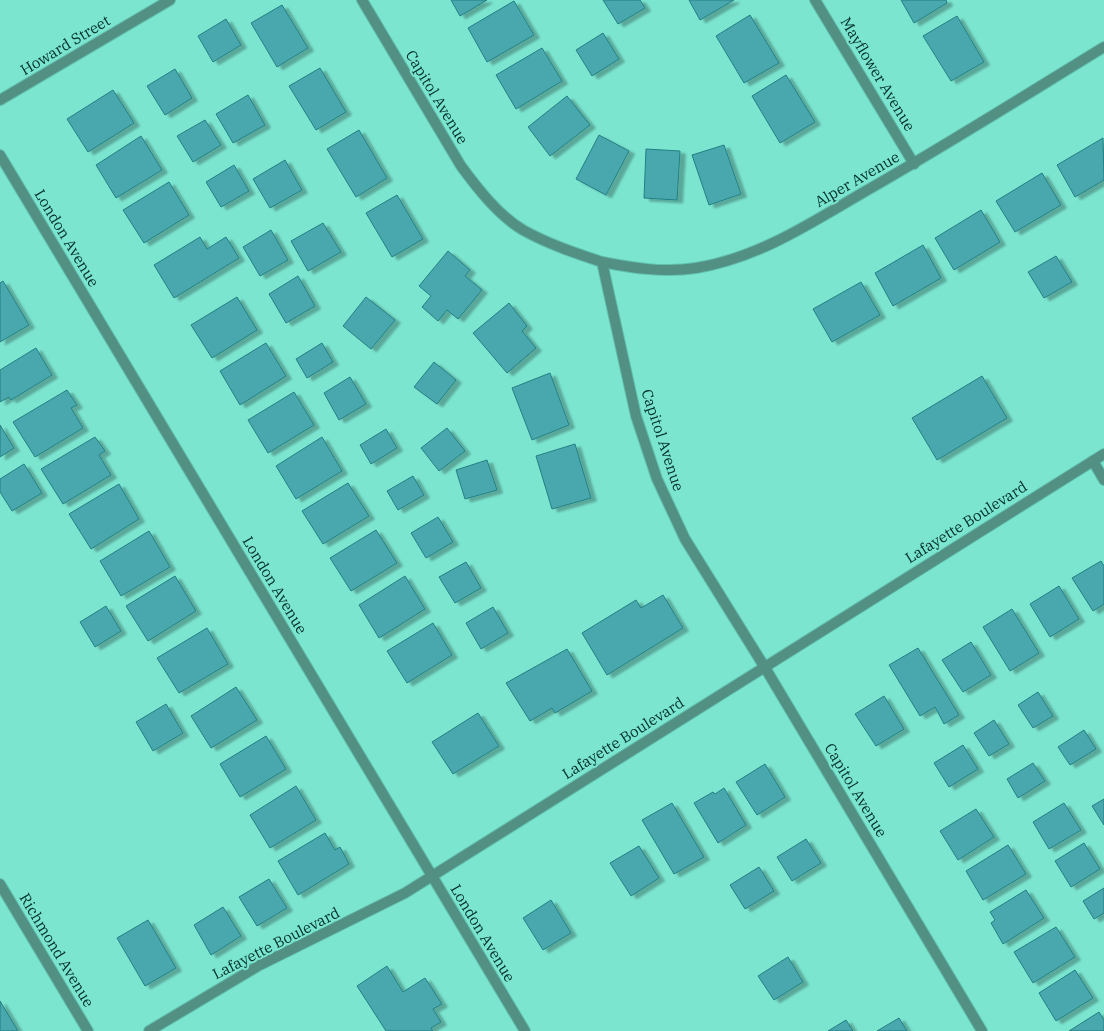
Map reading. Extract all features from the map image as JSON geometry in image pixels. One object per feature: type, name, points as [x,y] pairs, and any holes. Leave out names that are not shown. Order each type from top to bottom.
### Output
[{"type":"street","name":"Howard Street","points":[[0,100],[170,0]]},
{"type":"street","name":"Capitol Avenue","points":[[362,0],[461,166],[476,187],[500,212],[522,229],[571,252],[602,262],[636,416],[657,479],[685,539],[764,666],[982,1031]]},
{"type":"street","name":"Mayflower Avenue","points":[[815,0],[914,164]]},
{"type":"street","name":"Alper Avenue","points":[[602,262],[637,269],[696,268],[735,258],[782,240],[914,164],[1104,47]]},
{"type":"street","name":"London Avenue","points":[[0,155],[525,1031]]},
{"type":"street","name":"Lafayette Boulevard","points":[[149,1031],[258,966],[387,904],[1104,454]]},
{"type":"street","points":[[1093,461],[1104,480]]},
{"type":"street","name":"Richmond Avenue","points":[[0,884],[88,1031]]},
{"type":"building","points":[[451,0],[487,0],[460,16]]},
{"type":"building","points":[[603,0],[640,0],[645,8],[618,24]]},
{"type":"building","points":[[689,0],[734,0],[700,20]]},
{"type":"building","points":[[901,0],[946,0],[947,3],[914,23]]},
{"type":"building","points":[[514,1],[534,35],[487,62],[468,28]]},
{"type":"building","points":[[282,5],[308,48],[277,67],[251,23]]},
{"type":"building","points":[[750,15],[779,63],[744,83],[716,36]]},
{"type":"building","points":[[957,16],[984,62],[951,81],[923,36]]},
{"type":"building","points":[[226,19],[241,45],[213,62],[198,36]]},
{"type":"building","points":[[603,33],[619,59],[592,76],[576,50]]},
{"type":"building","points":[[542,48],[562,81],[516,109],[496,75]]},
{"type":"building","points":[[320,68],[346,112],[316,130],[289,86]]},
{"type":"building","points":[[175,69],[192,98],[165,115],[147,86]]},
{"type":"building","points":[[786,75],[815,122],[780,143],[752,96]]},
{"type":"building","points":[[113,90],[134,123],[88,152],[67,119]]},
{"type":"building","points":[[248,95],[265,125],[233,143],[216,114]]},
{"type":"building","points":[[567,96],[590,125],[550,156],[528,127]]},
{"type":"building","points":[[205,120],[221,145],[193,162],[177,136]]},
{"type":"building","points":[[359,130],[387,178],[356,197],[327,149]]},
{"type":"building","points":[[599,135],[629,151],[606,195],[576,179]]},
{"type":"building","points":[[141,136],[162,170],[116,198],[96,165]]},
{"type":"building","points":[[1103,138],[1104,180],[1075,197],[1057,165]]},
{"type":"building","points":[[724,145],[741,194],[709,205],[692,155]]},
{"type":"building","points":[[646,149],[680,151],[677,200],[644,198]]},
{"type":"building","points":[[285,160],[302,190],[270,208],[253,179]]},
{"type":"building","points":[[234,165],[249,191],[221,207],[206,182]]},
{"type":"building","points":[[1042,173],[1061,205],[1015,232],[996,201]]},
{"type":"building","points":[[169,182],[189,215],[144,243],[123,210]]},
{"type":"building","points":[[397,195],[423,239],[392,257],[366,213]]},
{"type":"building","points":[[981,210],[1000,242],[954,270],[935,238]]},
{"type":"building","points":[[323,223],[341,252],[308,271],[291,241]]},
{"type":"building","points":[[271,230],[288,260],[260,276],[243,247]]},
{"type":"building","points":[[200,237],[207,249],[226,237],[239,258],[174,298],[154,265]]},
{"type":"building","points":[[923,245],[941,278],[893,306],[875,273]]},
{"type":"building","points":[[448,251],[470,270],[465,276],[482,290],[458,319],[447,310],[438,321],[422,307],[431,296],[419,286]]},
{"type":"building","points":[[1056,256],[1072,282],[1044,298],[1028,272]]},
{"type":"building","points":[[298,276],[315,306],[286,323],[269,294]]},
{"type":"building","points":[[3,281],[29,325],[0,342],[0,283]]},
{"type":"building","points":[[861,282],[880,315],[832,342],[813,309]]},
{"type":"building","points":[[237,297],[257,330],[212,358],[191,325]]},
{"type":"building","points":[[366,297],[395,320],[371,349],[343,326]]},
{"type":"building","points":[[509,303],[527,326],[522,331],[536,348],[507,373],[473,333]]},
{"type":"building","points":[[266,343],[286,376],[240,405],[220,371]]},
{"type":"building","points":[[322,343],[333,362],[307,378],[296,359]]},
{"type":"building","points":[[36,348],[52,375],[11,400],[9,397],[0,402],[0,370]]},
{"type":"building","points":[[434,362],[456,380],[437,404],[414,387]]},
{"type":"building","points":[[550,373],[569,425],[532,440],[512,388]]},
{"type":"building","points":[[982,376],[1007,418],[937,460],[912,418]]},
{"type":"building","points":[[350,377],[366,404],[339,420],[324,393]]},
{"type":"building","points":[[67,390],[77,405],[71,408],[83,428],[35,457],[13,422]]},
{"type":"building","points":[[294,392],[314,425],[268,453],[248,420]]},
{"type":"building","points":[[0,425],[14,448],[0,457]]},
{"type":"building","points":[[447,428],[465,451],[439,471],[421,448]]},
{"type":"building","points":[[386,429],[397,448],[371,464],[360,445]]},
{"type":"building","points":[[95,437],[105,451],[99,455],[111,475],[63,504],[41,469]]},
{"type":"building","points":[[322,437],[342,471],[296,499],[276,466]]},
{"type":"building","points":[[575,444],[591,498],[552,509],[536,456]]},
{"type":"building","points":[[487,460],[497,490],[465,499],[456,470]]},
{"type":"building","points":[[24,464],[42,493],[12,511],[0,492],[0,479]]},
{"type":"building","points":[[413,476],[424,495],[398,510],[387,491]]},
{"type":"building","points":[[348,483],[369,516],[323,544],[302,511]]},
{"type":"building","points":[[119,484],[139,519],[91,549],[69,514]]},
{"type":"building","points":[[438,517],[453,542],[426,558],[411,533]]},
{"type":"building","points":[[376,530],[397,563],[351,591],[330,558]]},
{"type":"building","points":[[149,531],[170,567],[121,596],[100,561]]},
{"type":"building","points":[[1101,561],[1104,566],[1104,604],[1093,611],[1072,578]]},
{"type":"building","points":[[466,562],[481,588],[455,603],[439,577]]},
{"type":"building","points":[[175,576],[196,611],[148,641],[126,606]]},
{"type":"building","points":[[405,576],[425,609],[379,638],[359,605]]},
{"type":"building","points":[[1059,586],[1079,619],[1050,637],[1030,604]]},
{"type":"building","points":[[663,595],[683,628],[607,675],[582,633],[636,600],[641,608]]},
{"type":"building","points":[[106,606],[121,631],[95,647],[80,622]]},
{"type":"building","points":[[493,607],[508,633],[481,649],[466,623]]},
{"type":"building","points":[[1012,609],[1039,653],[1010,671],[983,627]]},
{"type":"building","points":[[433,623],[452,655],[407,683],[387,651]]},
{"type":"building","points":[[207,628],[228,664],[179,693],[157,658]]},
{"type":"building","points":[[971,642],[991,675],[963,692],[942,660]]},
{"type":"building","points":[[918,648],[959,715],[944,724],[935,707],[920,716],[889,665]]},
{"type":"building","points":[[567,649],[592,691],[555,713],[552,708],[530,721],[506,683]]},
{"type":"building","points":[[236,687],[257,720],[211,748],[191,716]]},
{"type":"building","points":[[1038,692],[1053,716],[1033,728],[1018,705]]},
{"type":"building","points":[[884,696],[904,729],[876,746],[855,714]]},
{"type":"building","points":[[166,704],[183,733],[153,751],[136,722]]},
{"type":"building","points":[[478,713],[499,746],[453,774],[432,742]]},
{"type":"building","points":[[994,720],[1009,744],[989,756],[974,733]]},
{"type":"building","points":[[1084,730],[1096,749],[1070,765],[1058,747]]},
{"type":"building","points":[[266,736],[286,769],[240,797],[220,764]]},
{"type":"building","points":[[963,745],[978,769],[949,787],[934,763]]},
{"type":"building","points":[[1033,763],[1045,781],[1018,798],[1007,779]]},
{"type":"building","points":[[765,764],[785,797],[757,815],[736,782]]},
{"type":"building","points":[[296,786],[316,820],[270,848],[250,815]]},
{"type":"building","points":[[724,788],[746,825],[718,843],[694,803]]},
{"type":"building","points":[[1104,799],[1104,825],[1092,806]]},
{"type":"building","points":[[672,803],[704,857],[674,874],[642,820]]},
{"type":"building","points":[[1064,803],[1081,830],[1049,849],[1033,822]]},
{"type":"building","points":[[976,809],[994,837],[958,860],[940,831]]},
{"type":"building","points":[[325,833],[335,850],[340,847],[349,864],[298,895],[278,861]]},
{"type":"building","points":[[806,839],[821,863],[792,881],[777,857]]},
{"type":"building","points":[[1084,843],[1100,869],[1071,887],[1055,861]]},
{"type":"building","points":[[1008,845],[1026,874],[983,900],[966,871]]},
{"type":"building","points":[[639,846],[659,878],[631,896],[610,863]]},
{"type":"building","points":[[759,867],[774,891],[745,909],[730,885]]},
{"type":"building","points":[[269,879],[287,908],[257,926],[239,897]]},
{"type":"building","points":[[1104,888],[1104,913],[1094,919],[1083,901]]},
{"type":"building","points":[[1026,890],[1044,918],[1003,944],[991,923],[995,920],[990,912]]},
{"type":"building","points":[[551,900],[571,933],[543,950],[523,918]]},
{"type":"building","points":[[223,907],[241,936],[211,955],[194,925]]},
{"type":"building","points":[[148,920],[176,968],[145,986],[117,938]]},
{"type":"building","points":[[1056,927],[1075,957],[1033,983],[1014,952]]},
{"type":"building","points":[[788,957],[803,982],[774,1000],[758,976]]},
{"type":"building","points":[[387,966],[403,992],[425,978],[442,1004],[433,1009],[441,1022],[431,1028],[433,1031],[386,1031],[357,986]]},
{"type":"building","points":[[1075,970],[1093,998],[1056,1021],[1039,993]]},
{"type":"building","points":[[0,1001],[18,1031],[0,1031]]},
{"type":"building","points":[[1099,1012],[1104,1020],[1104,1031],[1069,1031]]},
{"type":"building","points":[[899,1018],[907,1031],[877,1031]]},
{"type":"building","points":[[846,1020],[853,1031],[828,1031]]}]
